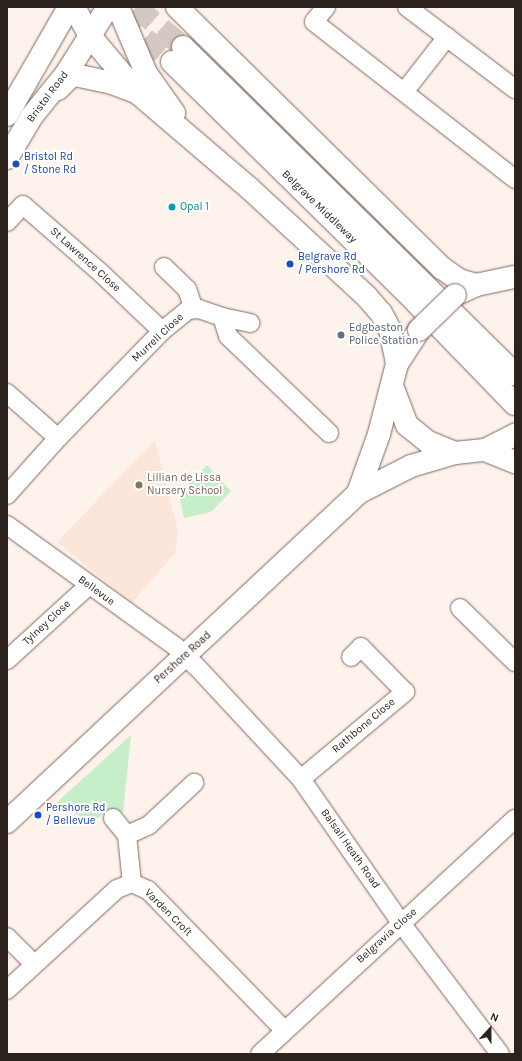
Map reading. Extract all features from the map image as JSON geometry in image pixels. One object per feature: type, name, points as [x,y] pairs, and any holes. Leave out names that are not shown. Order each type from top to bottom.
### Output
[{"type":"main road","name":"Bristol Road","points":[[7,115],[69,7]]},
{"type":"main road","points":[[74,7],[90,36],[139,94],[194,140],[367,297],[381,313],[390,330],[397,364]]},
{"type":"main road","points":[[88,7],[90,36]]},
{"type":"main road","name":"Bristol Road","points":[[7,158],[32,116],[66,74],[108,7]]},
{"type":"main road","points":[[118,7],[146,73],[194,140]]},
{"type":"main road","points":[[185,12],[442,268],[459,280],[476,285]]},
{"type":"main road","name":"Belgrave Middleway","points":[[515,374],[178,54],[515,404]]},
{"type":"main road","points":[[32,116],[72,75],[92,77],[139,94]]},
{"type":"main road","points":[[397,364],[419,330],[455,295],[476,285],[515,277]]},
{"type":"main road","name":"Pershore Road","points":[[358,493],[392,386],[397,364]]},
{"type":"main road","points":[[392,386],[407,425],[428,442],[455,453]]},
{"type":"main road","points":[[485,450],[515,435]]},
{"type":"main road","points":[[485,450],[515,462]]},
{"type":"main road","name":"Pershore Road","points":[[7,822],[185,657],[358,493],[411,466],[455,453],[485,450]]},
{"type":"street","points":[[326,7],[314,22],[515,179]]},
{"type":"street","points":[[407,7],[515,89]]},
{"type":"street","points":[[404,92],[447,37]]},
{"type":"street","name":"St Lawrence Close","points":[[7,222],[23,205],[102,274],[162,331]]},
{"type":"street","points":[[164,267],[187,289],[194,309]]},
{"type":"street","name":"Murrell Close","points":[[7,495],[58,438],[162,331],[188,310],[194,309],[250,323]]},
{"type":"street","points":[[222,317],[228,336],[329,433]]},
{"type":"street","points":[[7,393],[58,438]]},
{"type":"street","name":"Bellevue","points":[[7,525],[88,586],[176,647],[185,657]]},
{"type":"street","name":"Tylney Close","points":[[7,660],[88,586]]},
{"type":"street","points":[[460,608],[515,662]]},
{"type":"street","name":"Rathbone Close","points":[[301,779],[405,692],[361,648],[351,657]]},
{"type":"street","name":"Balsall Heath Road","points":[[185,657],[301,779],[401,923],[500,1054]]},
{"type":"street","points":[[127,835],[149,826],[194,783]]},
{"type":"street","points":[[113,818],[127,835],[132,883]]},
{"type":"street","name":"Belgravia Close","points":[[260,1054],[284,1030],[515,818]]},
{"type":"street","name":"Varden Croft","points":[[7,990],[117,889],[132,883],[148,890],[284,1030]]},
{"type":"street","points":[[7,937],[34,964]]},
{"type":"shaded area","name":"Lillian de Lissa Nursery School","points":[[155,440],[178,531],[175,553],[132,603],[57,542]]},
{"type":"green space","points":[[207,465],[231,491],[211,512],[184,518],[179,495]]},
{"type":"green space","points":[[131,735],[123,813],[106,809],[95,823],[55,804]]},
{"type":"tunnel","points":[[136,7],[183,47]]},
{"type":"tunnel","points":[[120,17],[172,62]]},
{"type":"place","name":"Bristol Rd / Stone Rd","points":[[16,164]]},
{"type":"place","name":"Opal 1","points":[[172,207]]},
{"type":"place","name":"Belgrave Rd / Pershore Rd","points":[[290,264]]},
{"type":"place","name":"Edgbaston Police Station","points":[[341,335]]},
{"type":"place","name":"Lillian de Lissa Nursery School","points":[[139,485]]},
{"type":"place","name":"Pershore Rd / Bellevue","points":[[38,815]]}]
